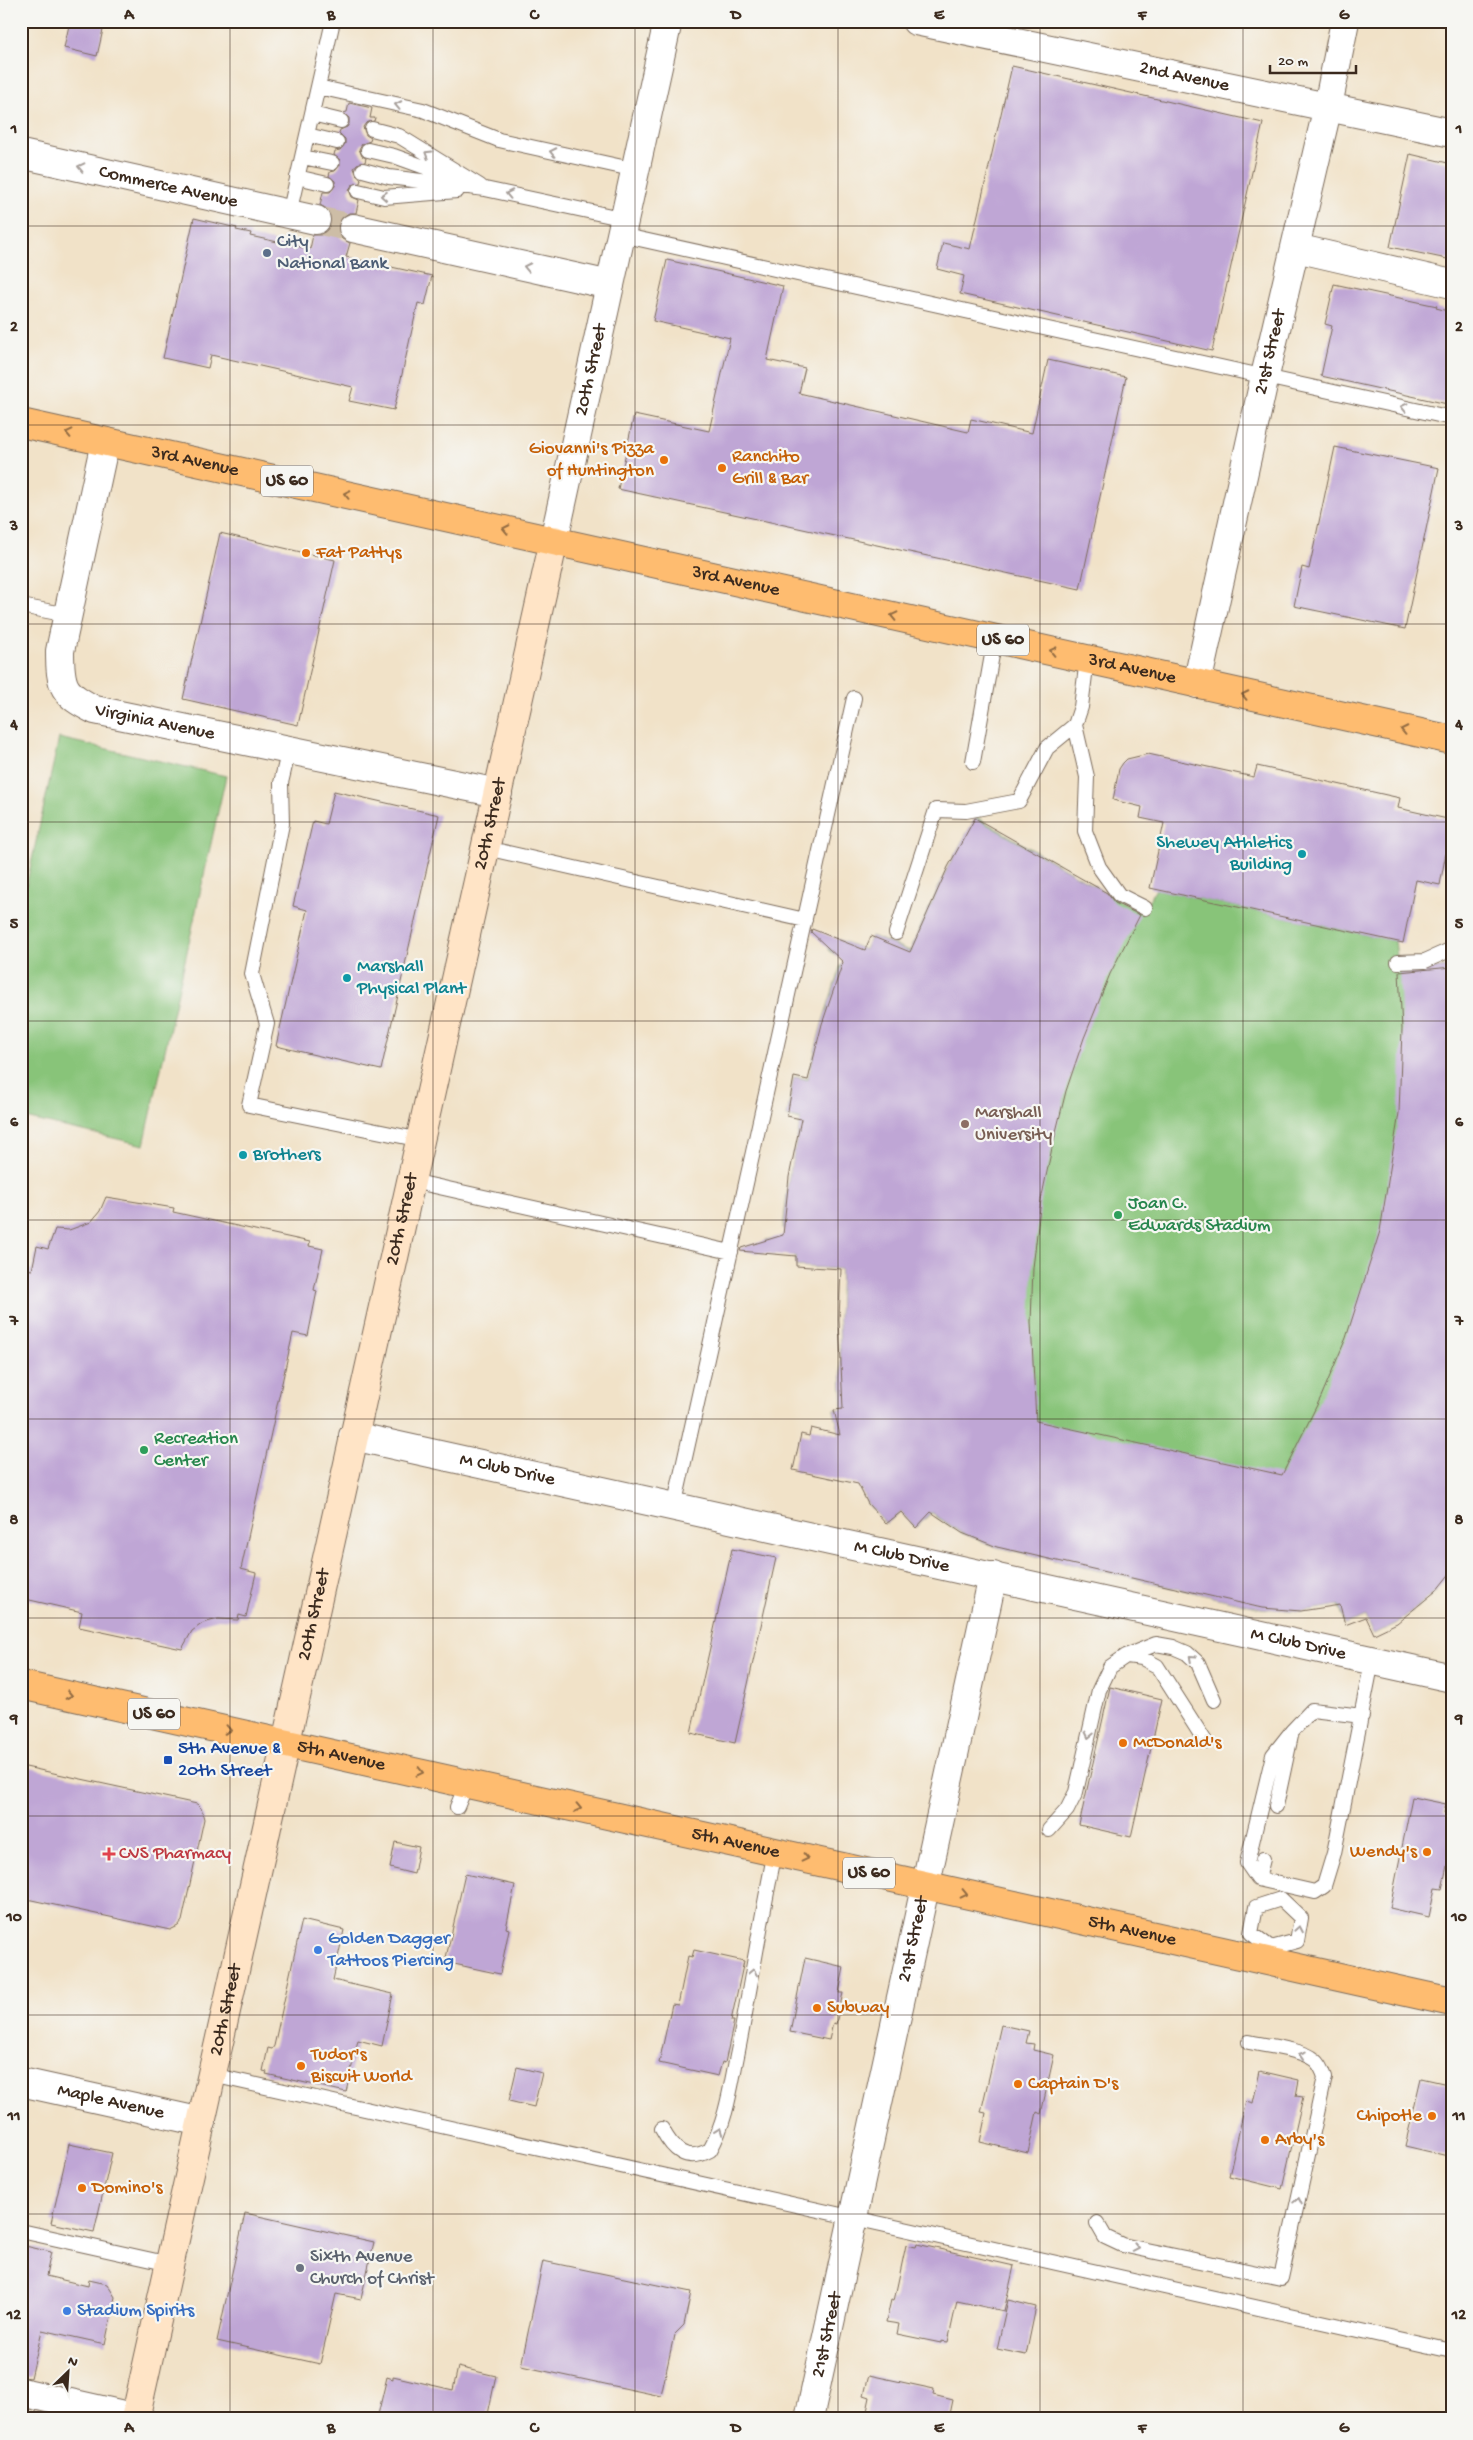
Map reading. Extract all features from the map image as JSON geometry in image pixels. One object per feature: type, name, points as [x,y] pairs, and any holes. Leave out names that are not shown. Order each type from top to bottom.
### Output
[{"type":"main road","name":"3rd Avenue","points":[[21,422],[1452,740]]},
{"type":"main road","name":"20th Street","points":[[138,2418],[170,2264],[554,540]]},
{"type":"main road","name":"5th Avenue","points":[[21,1685],[287,1742],[462,1795],[775,1852],[926,1885],[1269,1954],[1452,2002]]},
{"type":"street","name":"20th Street","points":[[554,540],[668,21]]},
{"type":"street","name":"2nd Avenue","points":[[916,21],[1452,133]]},
{"type":"street","name":"21st Street","points":[[1197,684],[1265,376],[1328,106],[1345,21]]},
{"type":"street","name":"Commerce Avenue","points":[[21,154],[316,220]]},
{"type":"street","points":[[353,228],[610,285]]},
{"type":"street","points":[[1296,248],[1452,284]]},
{"type":"street","name":"Virginia Avenue","points":[[105,442],[60,651],[60,670],[65,687],[74,699],[95,710],[498,793]]},
{"type":"street","name":"M Club Drive","points":[[354,1436],[1452,1678]]},
{"type":"street","name":"21st Street","points":[[809,2419],[993,1576]]},
{"type":"street","name":"Maple Avenue","points":[[21,2082],[202,2122]]},
{"type":"street","points":[[21,2392],[138,2418]]},
{"type":"lane","points":[[289,214],[333,21]]},
{"type":"lane","points":[[318,87],[423,110],[498,140],[636,170]]},
{"type":"lane","points":[[312,114],[342,121]]},
{"type":"lane","points":[[372,130],[399,136],[485,189]]},
{"type":"lane","points":[[307,135],[337,142]]},
{"type":"lane","points":[[368,150],[394,156],[485,189],[623,227],[1452,418]]},
{"type":"lane","points":[[302,156],[332,163]]},
{"type":"lane","points":[[363,170],[389,177],[485,189]]},
{"type":"lane","points":[[297,177],[328,184]]},
{"type":"lane","points":[[358,191],[384,197],[485,189]]},
{"type":"lane","points":[[21,606],[68,615]]},
{"type":"lane","points":[[973,762],[995,638]]},
{"type":"lane","points":[[896,932],[936,810],[966,811],[1019,801],[1047,748],[1074,725],[1081,707],[1087,659]]},
{"type":"lane","points":[[674,1506],[854,698]]},
{"type":"lane","points":[[1074,725],[1087,777],[1086,831],[1099,867],[1119,895],[1145,908]]},
{"type":"lane","points":[[289,749],[281,783],[282,824],[252,974],[268,1024],[249,1105],[421,1140]]},
{"type":"lane","points":[[486,848],[805,920]]},
{"type":"lane","points":[[1398,962],[1425,961],[1452,949]]},
{"type":"lane","points":[[412,1181],[731,1252]]},
{"type":"lane","points":[[1049,1830],[1066,1810],[1076,1792],[1104,1677],[1110,1667],[1126,1656],[1156,1644],[1173,1647],[1187,1653],[1198,1663],[1214,1700]]},
{"type":"lane","points":[[1126,1656],[1142,1658],[1157,1666],[1205,1741]]},
{"type":"lane","points":[[1362,1716],[1312,1710],[1273,1755],[1247,1863],[1258,1879],[1283,1893],[1301,1918],[1297,1941],[1269,1954],[1251,1933],[1256,1907],[1283,1893],[1315,1892],[1324,1886],[1334,1853],[1362,1716],[1372,1661]]},
{"type":"lane","points":[[1276,1806],[1292,1731]]},
{"type":"lane","points":[[662,2129],[670,2145],[681,2152],[693,2156],[710,2150],[715,2142],[726,2111],[756,1957],[758,1930],[775,1852]]},
{"type":"lane","points":[[1258,1879],[1263,1859]]},
{"type":"lane","points":[[1097,2223],[1105,2237],[1122,2245],[1281,2278],[1325,2077],[1322,2068],[1315,2060],[1306,2055],[1249,2042]]},
{"type":"lane","points":[[212,2075],[1452,2351]]},
{"type":"lane","points":[[21,2231],[170,2264]]},
{"type":"green space","points":[[59,738],[226,776],[144,1145],[21,1117],[21,909]]},
{"type":"green space","name":"Joan C. Edwards Stadium","points":[[976,817],[1141,913],[1156,889],[1395,941],[1399,972],[1452,967],[1436,1591],[1397,1623],[1374,1634],[1366,1617],[1345,1625],[1339,1605],[1301,1611],[1262,1608],[997,1547],[962,1533],[931,1513],[916,1528],[901,1512],[886,1524],[868,1504],[845,1454],[834,1410],[843,1409],[839,1319],[841,1269],[796,1266],[796,1256],[762,1246],[765,1240],[770,1239],[797,1241],[798,1230],[783,1229],[789,1177],[801,1120],[787,1116],[794,1077],[808,1079],[822,1024],[841,965],[857,971],[859,964],[834,954],[829,950],[829,944],[839,940],[865,950],[871,936],[910,951],[948,867]]},
{"type":"building","points":[[70,21],[105,21],[97,56],[64,48]]},
{"type":"building","points":[[1012,66],[1263,123],[1212,351],[960,294],[964,276],[937,269],[943,243],[970,249]]},
{"type":"building","name":"City National Bank","points":[[349,103],[372,108],[370,118],[375,118],[374,121],[366,123],[363,127],[366,135],[371,138],[370,141],[362,144],[359,149],[362,156],[366,158],[365,162],[357,164],[354,168],[357,176],[361,179],[360,183],[352,185],[349,190],[352,197],[359,200],[356,213],[349,213],[342,217],[338,225],[338,233],[342,239],[350,243],[346,257],[432,276],[425,305],[418,303],[394,410],[349,401],[353,387],[211,355],[208,368],[163,358],[194,218],[237,228],[236,230],[251,233],[250,236],[310,249],[313,235],[321,235],[328,230],[331,224],[331,216],[327,209],[320,205],[323,192],[330,192],[335,186],[335,181],[329,176],[330,172],[335,171],[340,165],[340,160],[334,155],[335,151],[340,150],[345,144],[345,139],[339,133],[340,130],[349,124],[349,118],[343,113],[347,112]]},
{"type":"building","points":[[1410,154],[1452,164],[1452,260],[1390,247]]},
{"type":"building","points":[[667,260],[783,286],[767,360],[805,368],[799,393],[968,432],[971,419],[1032,433],[1048,360],[1126,377],[1080,589],[618,489],[634,415],[709,431],[730,338],[653,321]]},
{"type":"building","points":[[1334,284],[1437,306],[1436,308],[1452,312],[1452,405],[1321,376],[1332,326],[1325,324]]},
{"type":"building","points":[[1335,447],[1439,468],[1405,629],[1294,606],[1302,567],[1309,569]]},
{"type":"building","points":[[220,533],[335,560],[298,725],[183,699]]},
{"type":"building","name":"Shewey Athletics Building","points":[[1148,754],[1254,777],[1257,766],[1400,798],[1398,808],[1452,820],[1440,885],[1416,880],[1403,943],[1150,888],[1164,823],[1140,818],[1142,807],[1113,800],[1119,769],[1123,763],[1127,759]]},
{"type":"building","name":"Marshall Physical Plant","points":[[334,791],[439,815],[381,1070],[276,1046],[307,910],[293,906],[313,821],[326,824]]},
{"type":"building","points":[[975,818],[1107,893],[1115,903],[1140,915],[1110,974],[1084,1038],[1066,1091],[1041,1200],[1033,1268],[1031,1322],[1036,1421],[1282,1475],[1321,1397],[1346,1338],[1380,1231],[1399,1113],[1402,1029],[1399,972],[1452,967],[1452,1571],[1436,1591],[1397,1623],[1374,1634],[1366,1617],[1345,1625],[1340,1605],[1301,1611],[1262,1608],[997,1547],[962,1533],[931,1512],[916,1528],[901,1512],[886,1524],[868,1504],[858,1484],[793,1470],[801,1434],[809,1436],[811,1428],[840,1435],[834,1410],[843,1409],[839,1319],[841,1269],[796,1266],[796,1256],[740,1251],[741,1248],[783,1235],[789,1177],[801,1119],[787,1116],[794,1077],[808,1080],[822,1024],[843,962],[811,932],[812,929],[865,950],[871,936],[910,952],[948,867]]},
{"type":"building","name":"Recreation Center","points":[[106,1197],[174,1208],[173,1212],[310,1242],[309,1246],[323,1249],[314,1290],[317,1291],[308,1336],[293,1333],[241,1569],[256,1573],[246,1617],[239,1615],[238,1620],[218,1619],[203,1623],[192,1631],[182,1649],[79,1627],[82,1612],[21,1598],[21,1268],[32,1270],[37,1246],[48,1249],[55,1229],[69,1230],[91,1222],[100,1211]]},
{"type":"building","points":[[732,1549],[776,1558],[735,1743],[691,1733]]},
{"type":"building","name":"McDonald's","points":[[1110,1687],[1162,1699],[1131,1837],[1079,1825]]},
{"type":"building","name":"CVS Pharmacy","points":[[21,1766],[197,1804],[201,1808],[204,1819],[182,1921],[178,1926],[170,1930],[27,1899],[21,1890]]},
{"type":"building","name":"Wendy's","points":[[1412,1797],[1446,1804],[1444,1813],[1452,1815],[1452,1867],[1447,1866],[1442,1889],[1435,1888],[1429,1917],[1390,1908]]},
{"type":"building","points":[[395,1842],[419,1847],[414,1874],[390,1868]]},
{"type":"building","points":[[465,1874],[515,1885],[506,1928],[509,1929],[500,1974],[445,1962]]},
{"type":"building","points":[[302,1920],[344,1930],[333,1980],[393,1994],[382,2046],[358,2040],[346,2092],[266,2074],[267,2072],[263,2071],[268,2048],[272,2049],[274,2046]]},
{"type":"building","points":[[694,1950],[744,1961],[731,2021],[734,2021],[725,2063],[722,2062],[718,2076],[659,2063],[672,2004],[678,2005],[688,1956],[692,1957]]},
{"type":"building","name":"Subway","points":[[805,1958],[844,1967],[839,1993],[843,1993],[836,2024],[833,2023],[829,2040],[790,2032]]},
{"type":"building","name":"Captain D's","points":[[1001,2025],[1029,2031],[1026,2043],[1034,2044],[1033,2050],[1054,2055],[1041,2114],[1037,2112],[1028,2153],[980,2142],[986,2113],[981,2112]]},
{"type":"building","points":[[517,2067],[542,2073],[534,2107],[509,2101]]},
{"type":"building","name":"Arby's","points":[[1260,2071],[1299,2080],[1296,2096],[1303,2097],[1282,2189],[1229,2176],[1246,2101],[1253,2103]]},
{"type":"building","name":"Chipotle","points":[[1421,2078],[1452,2085],[1452,2157],[1405,2146]]},
{"type":"building","name":"Domino's","points":[[69,2144],[112,2153],[94,2232],[51,2223]]},
{"type":"building","name":"Sixth Avenue Church of Christ","points":[[245,2213],[374,2242],[361,2299],[336,2294],[320,2364],[217,2341]]},
{"type":"building","points":[[917,2244],[1014,2266],[1004,2311],[957,2301],[948,2342],[941,2341],[941,2343],[897,2334],[899,2324],[886,2322],[891,2300],[894,2301],[906,2245],[916,2247]]},
{"type":"building","name":"Stadium Spirits","points":[[21,2245],[51,2252],[46,2276],[88,2286],[89,2280],[107,2284],[115,2297],[105,2344],[42,2330],[31,2378],[21,2377]]},
{"type":"building","points":[[543,2261],[691,2292],[684,2325],[674,2335],[661,2396],[521,2366]]},
{"type":"building","points":[[1008,2300],[1036,2307],[1026,2355],[997,2349]]},
{"type":"building","points":[[458,2367],[496,2376],[487,2419],[377,2419],[387,2377],[393,2379],[393,2376],[453,2390]]},
{"type":"building","points":[[869,2375],[934,2389],[933,2395],[953,2400],[949,2419],[879,2419],[866,2416],[870,2397],[864,2395]]},
{"type":"tunnel","points":[[316,220],[353,228]]},
{"type":"place","name":"City National Bank","points":[[267,253]]},
{"type":"place","name":"Giovanni's Pizza of Huntington","points":[[664,460]]},
{"type":"place","name":"Ranchito Grill & Bar","points":[[722,468]]},
{"type":"place","name":"Fat Pattys","points":[[306,553]]},
{"type":"place","name":"Shewey Athletics Building","points":[[1302,854]]},
{"type":"place","name":"Marshall Physical Plant","points":[[347,978]]},
{"type":"place","name":"Marshall University","points":[[965,1124]]},
{"type":"place","name":"Brothers","points":[[243,1155]]},
{"type":"place","name":"Joan C. Edwards Stadium","points":[[1118,1215]]},
{"type":"place","name":"Recreation Center","points":[[144,1450]]},
{"type":"place","name":"McDonald's","points":[[1123,1743]]},
{"type":"place","name":"5th Avenue & 20th Street","points":[[168,1760]]},
{"type":"place","name":"Wendy's","points":[[1427,1852]]},
{"type":"place","name":"CVS Pharmacy","points":[[109,1854]]},
{"type":"place","name":"Golden Dagger Tattoos Piercing","points":[[318,1950]]},
{"type":"place","name":"Subway","points":[[817,2008]]},
{"type":"place","name":"Tudor's Biscuit World","points":[[301,2066]]},
{"type":"place","name":"Captain D's","points":[[1018,2084]]},
{"type":"place","name":"Chipotle","points":[[1432,2116]]},
{"type":"place","name":"Arby's","points":[[1265,2140]]},
{"type":"place","name":"Domino's","points":[[82,2188]]},
{"type":"place","name":"Sixth Avenue Church of Christ","points":[[300,2268]]},
{"type":"place","name":"Stadium Spirits","points":[[67,2311]]}]
